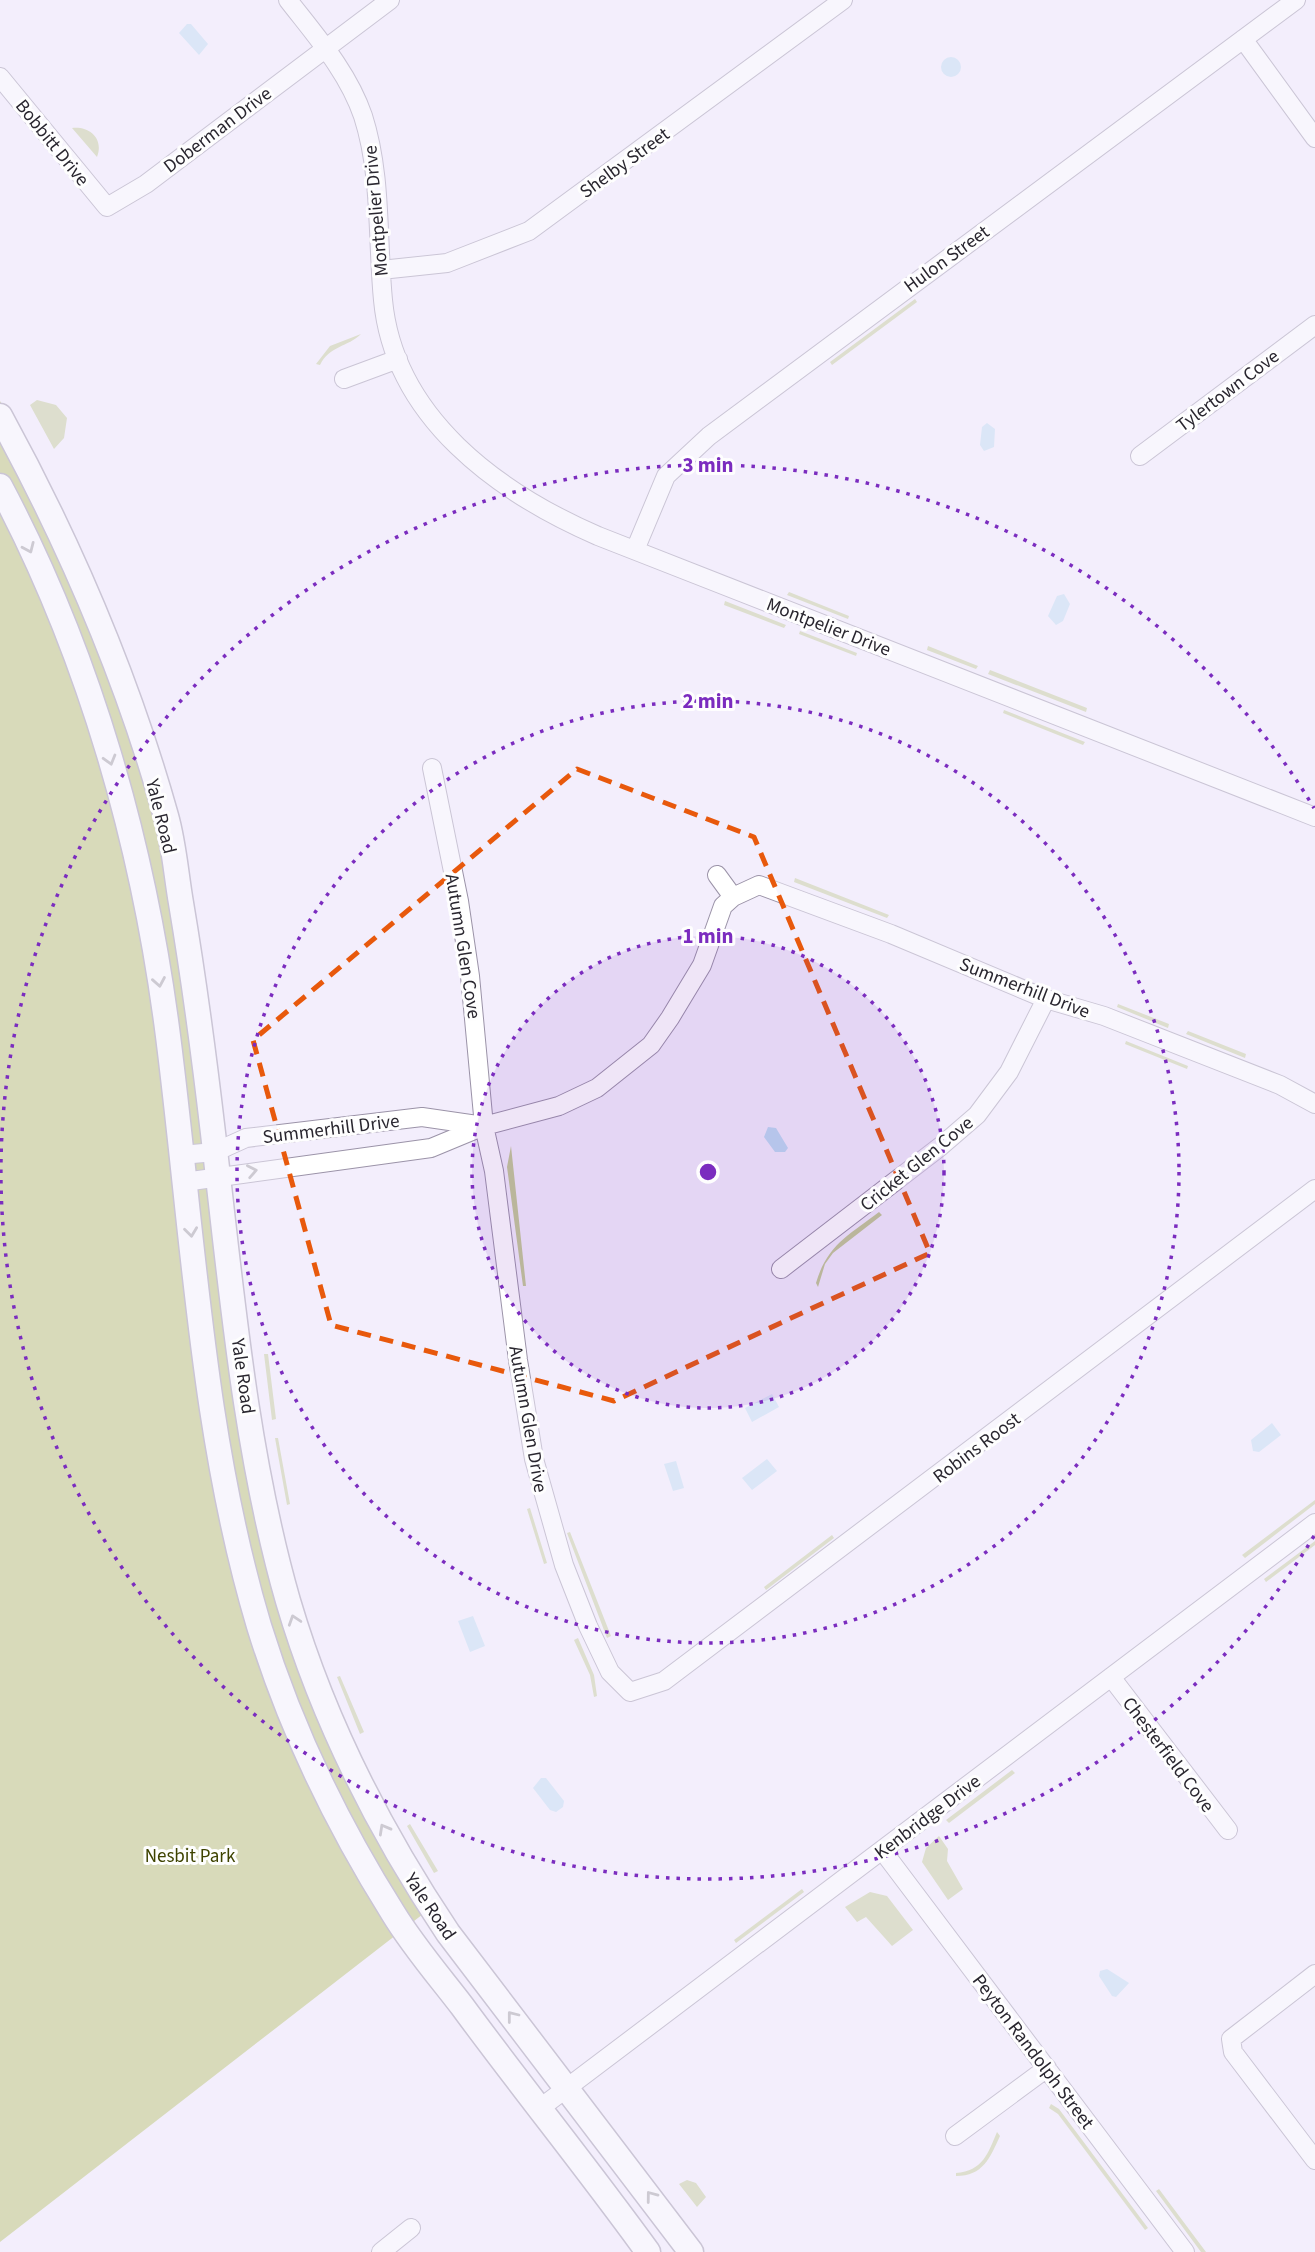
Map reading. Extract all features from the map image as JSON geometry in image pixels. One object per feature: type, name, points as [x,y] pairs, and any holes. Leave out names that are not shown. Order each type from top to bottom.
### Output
[{"type":"main road","name":"Yale Road","points":[[0,416],[40,489],[94,610],[167,818],[198,1003],[218,1179],[257,1469],[288,1600],[315,1681],[369,1803],[420,1892],[447,1933],[691,2252]]},
{"type":"main road","name":"Yale Road","points":[[0,486],[75,659],[107,751],[128,824],[145,898],[168,1032],[184,1182],[219,1447],[248,1588],[292,1718],[336,1813],[396,1918],[648,2252]]},
{"type":"street","name":"Montpelier Drive","points":[[288,0],[352,88],[369,139],[375,170],[386,321],[398,359],[422,406],[454,447],[546,513],[1315,817]]},
{"type":"street","name":"Doberman Drive","points":[[107,207],[146,184],[390,0]]},
{"type":"street","name":"Shelby Street","points":[[381,270],[447,263],[529,230],[843,0]]},
{"type":"street","name":"Hulon Street","points":[[635,550],[666,476],[699,444],[825,347],[1296,0]]},
{"type":"street","points":[[1243,39],[1315,138]]},
{"type":"street","name":"Bobbitt Drive","points":[[0,77],[107,207]]},
{"type":"street","name":"Tylertown Cove","points":[[1140,456],[1315,325]]},
{"type":"street","points":[[344,379],[398,359]]},
{"type":"street","name":"Autumn Glen Cove","points":[[432,768],[459,901],[470,976],[484,1126]]},
{"type":"street","points":[[717,875],[733,897]]},
{"type":"street","name":"Summerhill Drive","points":[[184,1182],[218,1179],[263,1169],[431,1148],[484,1126],[559,1106],[585,1094],[617,1074],[651,1045],[691,989],[723,906],[733,897],[759,885],[781,891],[1046,999],[1115,1020],[1280,1085],[1315,1104]]},
{"type":"street","name":"Cricket Glen Cove","points":[[781,1269],[977,1115],[1009,1072],[1046,999]]},
{"type":"street","name":"Summerhill Drive","points":[[181,1155],[215,1152],[246,1138],[422,1117],[484,1126]]},
{"type":"street","name":"Autumn Glen Drive","points":[[484,1126],[494,1171],[518,1360],[543,1496],[588,1626],[610,1672],[630,1692]]},
{"type":"street","name":"Robins Roost","points":[[630,1692],[664,1681],[1315,1189]]},
{"type":"street","name":"Kenbridge Drive","points":[[539,2109],[1315,1523]]},
{"type":"street","name":"Chesterfield Cove","points":[[1111,1677],[1228,1830]]},
{"type":"street","name":"Peyton Randolph Street","points":[[882,1850],[1185,2252]]},
{"type":"street","points":[[1315,1974],[1231,2039],[1233,2052],[1315,2160]]},
{"type":"street","points":[[955,2136],[1047,2068]]},
{"type":"street","points":[[381,2252],[411,2228]]},
{"type":"highlighted area","points":[[577,769],[754,837],[930,1253],[614,1401],[331,1325],[253,1040]]},
{"type":"green space","points":[[72,128],[84,129],[94,135],[99,145],[97,157]]},
{"type":"green space","points":[[915,299],[917,302],[832,365],[830,362]]},
{"type":"green space","points":[[361,334],[328,354],[320,365],[316,364],[330,346]]},
{"type":"green space","points":[[37,400],[56,405],[67,418],[64,438],[54,449],[30,405]]},
{"type":"green space","name":"Nesbit Park","points":[[0,401],[17,430],[165,805],[269,1506],[326,1692],[436,1904],[0,2242]]},
{"type":"green space","points":[[789,592],[849,616],[848,619],[787,595]]},
{"type":"green space","points":[[725,601],[786,625],[784,628],[724,605]]},
{"type":"green space","points":[[800,631],[857,653],[856,656],[799,634]]},
{"type":"green space","points":[[928,646],[978,666],[976,669],[927,650]]},
{"type":"green space","points":[[990,670],[1087,708],[1086,712],[988,674]]},
{"type":"green space","points":[[1004,710],[1085,742],[1083,745],[1003,713]]},
{"type":"green space","points":[[795,878],[889,915],[887,918],[794,882]]},
{"type":"green space","points":[[1118,1004],[1169,1024],[1168,1028],[1117,1007]]},
{"type":"green space","points":[[1188,1031],[1246,1054],[1245,1058],[1186,1034]]},
{"type":"green space","points":[[1126,1041],[1188,1066],[1187,1069],[1125,1044]]},
{"type":"green space","points":[[511,1146],[526,1286],[523,1286],[507,1167]]},
{"type":"green space","points":[[879,1212],[882,1215],[833,1253],[825,1264],[818,1287],[816,1283],[821,1270],[833,1250]]},
{"type":"green space","points":[[264,1354],[268,1354],[276,1419],[272,1420]]},
{"type":"green space","points":[[275,1438],[278,1438],[290,1504],[287,1505]]},
{"type":"green space","points":[[1315,1500],[1315,1504],[1245,1558],[1242,1555]]},
{"type":"green space","points":[[530,1508],[547,1563],[544,1564],[527,1509]]},
{"type":"green space","points":[[570,1532],[611,1636],[607,1638],[567,1533]]},
{"type":"green space","points":[[832,1535],[834,1538],[766,1590],[764,1587]]},
{"type":"green space","points":[[1315,1541],[1315,1545],[1266,1582],[1264,1579]]},
{"type":"green space","points":[[578,1638],[594,1675],[597,1696],[594,1697],[590,1675],[574,1640]]},
{"type":"green space","points":[[340,1676],[364,1732],[360,1734],[337,1677]]},
{"type":"green space","points":[[1012,1770],[1015,1773],[949,1823],[946,1820]]},
{"type":"green space","points":[[410,1824],[438,1871],[434,1873],[407,1826]]},
{"type":"green space","points":[[939,1836],[948,1849],[947,1861],[963,1889],[948,1900],[922,1862],[926,1848]]},
{"type":"green space","points":[[802,1889],[804,1892],[736,1943],[734,1940]]},
{"type":"green space","points":[[870,1892],[887,1896],[913,1930],[892,1946],[866,1917],[857,1922],[845,1907]]},
{"type":"green space","points":[[1051,2104],[1059,2109],[1148,2228],[1145,2230],[1058,2114],[1049,2108]]},
{"type":"green space","points":[[997,2132],[1000,2136],[984,2164],[973,2173],[956,2176],[956,2173],[973,2169],[983,2160]]},
{"type":"green space","points":[[687,2180],[696,2183],[706,2197],[697,2207],[679,2184]]},
{"type":"green space","points":[[1159,2189],[1206,2252],[1201,2252],[1156,2191]]},
{"type":"water","points":[[187,24],[191,24],[208,44],[199,55],[179,33]]},
{"type":"water","points":[[947,57],[955,57],[961,67],[955,77],[947,77],[941,71],[941,63]]},
{"type":"water","points":[[987,423],[995,429],[994,447],[984,451],[980,445],[982,427]]},
{"type":"water","points":[[1064,594],[1070,604],[1063,621],[1056,625],[1048,616],[1057,596]]},
{"type":"water","points":[[768,1127],[776,1128],[788,1148],[785,1152],[775,1152],[764,1137]]},
{"type":"water","points":[[772,1394],[779,1407],[752,1422],[745,1408]]},
{"type":"water","points":[[1272,1423],[1281,1435],[1259,1452],[1253,1451],[1251,1440]]},
{"type":"water","points":[[767,1459],[777,1471],[752,1490],[742,1478]]},
{"type":"water","points":[[676,1461],[684,1488],[673,1491],[664,1464]]},
{"type":"water","points":[[473,1616],[485,1646],[470,1652],[458,1621]]},
{"type":"water","points":[[541,1778],[546,1778],[564,1801],[563,1807],[556,1812],[550,1810],[533,1788]]},
{"type":"water","points":[[1107,1969],[1129,1983],[1116,1997],[1112,1996],[1099,1976],[1100,1971]]}]
